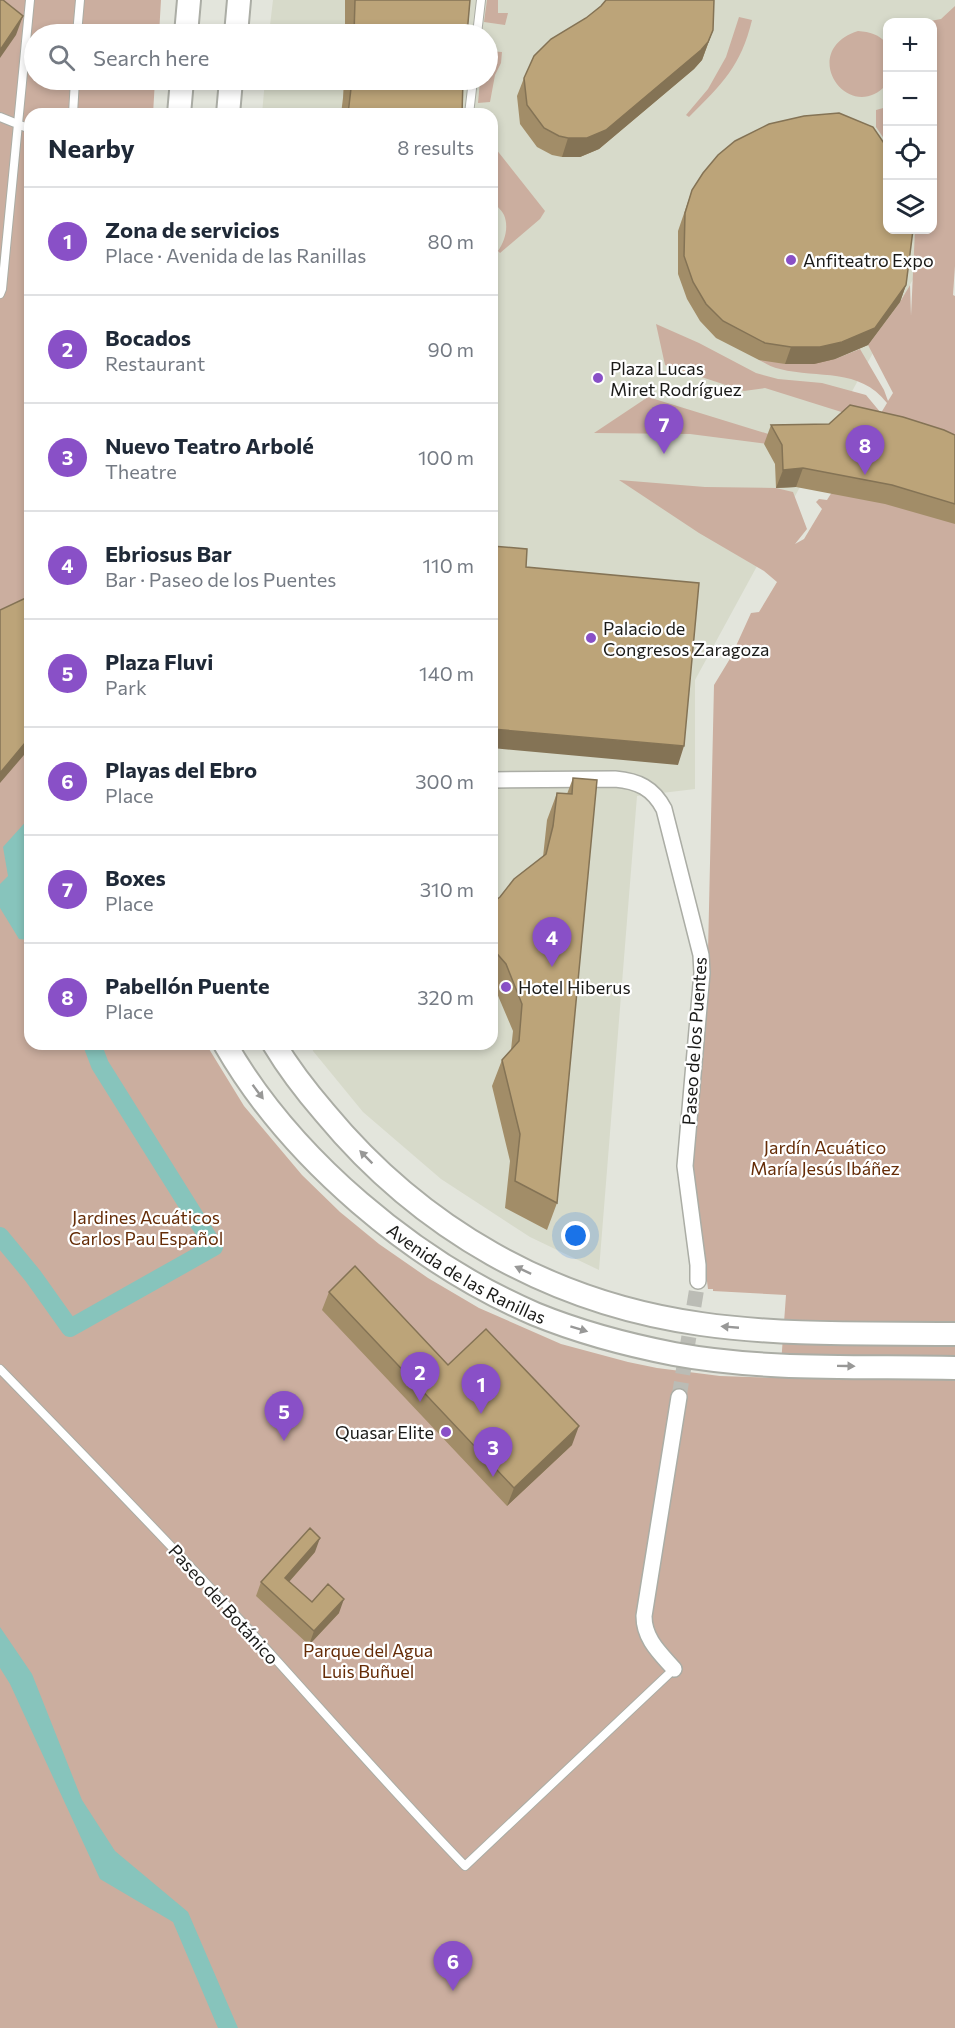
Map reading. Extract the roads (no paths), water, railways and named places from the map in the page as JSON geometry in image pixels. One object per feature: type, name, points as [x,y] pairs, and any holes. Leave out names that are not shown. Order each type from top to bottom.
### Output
[{"type":"main road","points":[[187,24],[189,0]]},
{"type":"main road","points":[[237,24],[239,0]]},
{"type":"main road","points":[[180,108],[181,90]]},
{"type":"main road","points":[[229,108],[230,90]]},
{"type":"main road","name":"Avenida de las Ranillas","points":[[229,1050],[267,1104],[309,1154],[347,1192],[387,1226],[436,1261],[534,1313],[610,1339],[726,1361],[787,1365],[955,1368]]},
{"type":"main road","name":"Avenida de las Ranillas","points":[[278,1050],[290,1071],[343,1135],[440,1222],[506,1262],[571,1291],[643,1313],[701,1324],[789,1331],[955,1334]]},
{"type":"street","name":"Paseo de los Puentes","points":[[498,780],[615,779],[634,781],[648,788],[664,809],[701,955],[702,973],[685,1166],[698,1281]]},
{"type":"street","points":[[674,1669],[646,1633],[644,1616],[679,1397]]},
{"type":"lane","points":[[28,24],[30,0]]},
{"type":"lane","points":[[78,24],[80,0]]},
{"type":"lane","points":[[478,24],[481,0]]},
{"type":"lane","points":[[0,294],[24,68]]},
{"type":"lane","points":[[73,108],[74,90]]},
{"type":"lane","points":[[470,108],[472,90]]},
{"type":"lane","points":[[0,117],[24,126]]},
{"type":"lane","name":"Paseo del Botánico","points":[[0,1369],[104,1474],[465,1866],[674,1669]]},
{"type":"water","points":[[24,824],[24,939],[19,939],[0,908],[0,884],[8,876],[3,847]]},
{"type":"water","points":[[0,1627],[32,1674],[82,1800],[115,1851],[188,1912],[238,2028],[218,2028],[173,1922],[100,1879],[10,1684],[0,1668]]},
{"type":"waterway","points":[[0,1236],[33,1276],[70,1328],[214,1247],[100,1065],[94,1050]]},
{"type":"tunnel","points":[[679,1397],[698,1281]]},
{"type":"place","name":"Anfiteatro Expo","points":[[791,260]]},
{"type":"place","name":"Plaza Lucas Miret Rodríguez","points":[[598,378]]},
{"type":"place","name":"Boxes","points":[[664,454]]},
{"type":"place","name":"Pabellón Puente","points":[[865,475]]},
{"type":"place","name":"Palacio de Congresos Zaragoza","points":[[591,638]]},
{"type":"place","name":"Ebriosus Bar","points":[[552,967]]},
{"type":"place","name":"Hotel Hiberus","points":[[506,987]]},
{"type":"place","name":"Bocados","points":[[420,1402]]},
{"type":"place","name":"Zona de servicios","points":[[481,1414]]},
{"type":"place","name":"Quasar Elite","points":[[446,1432]]},
{"type":"place","name":"Plaza Fluvi","points":[[284,1441]]},
{"type":"place","name":"Nuevo Teatro Arbolé","points":[[493,1477]]},
{"type":"place","name":"Playas del Ebro","points":[[453,1991]]},
{"type":"park label","name":"Jardín Acuático María Jesús Ibáñez","points":[[825,1157]]},
{"type":"park label","name":"Jardines Acuáticos Carlos Pau Español","points":[[146,1227]]},
{"type":"park label","name":"Parque del Agua Luis Buñuel","points":[[368,1660]]}]
